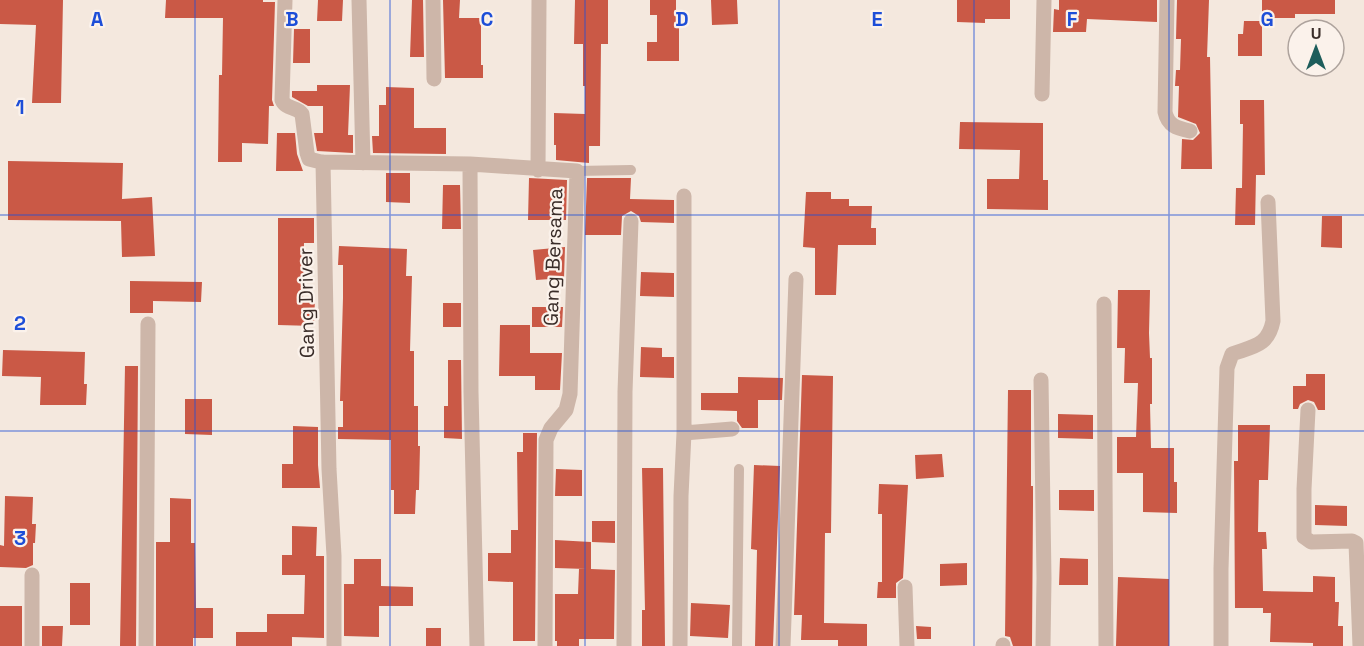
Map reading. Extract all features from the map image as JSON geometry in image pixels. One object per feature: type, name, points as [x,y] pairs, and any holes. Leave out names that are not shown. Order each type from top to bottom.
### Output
[{"type":"street","points":[[285,0],[282,100],[284,105],[299,110],[302,114],[308,157],[323,162],[470,165],[538,170]]},
{"type":"street","points":[[359,0],[363,163]]},
{"type":"street","points":[[433,0],[434,79]]},
{"type":"street","name":"Gang Bersama","points":[[539,0],[538,170],[577,171],[568,402],[566,410],[551,428],[546,440],[545,646]]},
{"type":"street","points":[[1042,94],[1044,0]]},
{"type":"street","points":[[1167,0],[1166,120],[1174,127],[1190,131]]},
{"type":"street","name":"Gang Driver","points":[[323,162],[329,469],[334,556],[334,646]]},
{"type":"street","points":[[470,165],[472,437],[477,646]]},
{"type":"street","points":[[680,646],[681,496],[684,433],[684,196]]},
{"type":"street","points":[[1221,646],[1227,368],[1232,354],[1261,344],[1270,334],[1273,321],[1268,202]]},
{"type":"street","points":[[624,646],[630,221]]},
{"type":"street","points":[[783,646],[796,279]]},
{"type":"street","points":[[1104,304],[1106,646]]},
{"type":"street","points":[[147,646],[148,324]]},
{"type":"street","points":[[1041,380],[1043,646]]},
{"type":"street","points":[[1308,410],[1304,537],[1309,542],[1352,541],[1356,543],[1360,646]]},
{"type":"street","points":[[684,433],[732,429]]},
{"type":"street","points":[[32,575],[32,646]]},
{"type":"street","points":[[905,587],[907,646]]},
{"type":"lane","points":[[577,171],[631,170]]},
{"type":"lane","points":[[737,646],[739,469]]},
{"type":"building","points":[[0,0],[63,0],[61,103],[32,103],[36,25],[0,24]]},
{"type":"building","points":[[166,0],[275,2],[272,100],[274,106],[269,106],[268,144],[242,143],[242,162],[218,162],[219,75],[222,75],[223,18],[165,18]]},
{"type":"building","points":[[318,0],[343,0],[342,21],[317,21]]},
{"type":"building","points":[[412,0],[423,0],[424,57],[410,57]]},
{"type":"building","points":[[443,0],[460,0],[459,18],[481,18],[483,78],[445,78]]},
{"type":"building","points":[[575,0],[608,0],[608,44],[601,44],[600,146],[589,146],[589,163],[556,160],[556,145],[554,145],[554,113],[585,114],[583,44],[574,44]]},
{"type":"building","points":[[650,0],[676,0],[676,17],[679,17],[679,61],[647,61],[647,42],[657,42],[657,15],[650,15]]},
{"type":"building","points":[[711,0],[737,0],[738,24],[712,25]]},
{"type":"building","points":[[957,0],[1010,0],[1010,19],[985,19],[985,23],[957,22]]},
{"type":"building","points":[[1059,0],[1157,0],[1157,22],[1087,19],[1086,32],[1053,32],[1054,9],[1059,10]]},
{"type":"building","points":[[1177,0],[1209,0],[1207,57],[1210,57],[1212,169],[1181,169],[1182,139],[1193,140],[1200,133],[1196,124],[1178,117],[1179,86],[1175,86],[1176,70],[1180,70],[1181,39],[1176,39]]},
{"type":"building","points":[[1262,0],[1335,0],[1335,14],[1295,14],[1295,18],[1262,18]]},
{"type":"building","points":[[1244,21],[1262,21],[1262,56],[1238,56],[1238,34],[1243,34]]},
{"type":"building","points":[[294,29],[310,29],[310,63],[293,63]]},
{"type":"building","points":[[317,85],[350,85],[348,135],[353,135],[353,153],[317,151],[314,133],[323,133],[323,106],[308,106],[292,97],[292,91],[317,91]]},
{"type":"building","points":[[386,87],[414,88],[414,128],[446,128],[446,154],[373,153],[372,136],[379,136],[379,105],[386,105]]},
{"type":"building","points":[[1240,100],[1264,100],[1265,175],[1256,175],[1255,225],[1235,225],[1236,188],[1242,188],[1243,124],[1240,124]]},
{"type":"building","points":[[960,122],[1043,123],[1043,180],[1048,180],[1048,210],[987,209],[987,179],[1019,179],[1020,150],[959,149]]},
{"type":"building","points":[[277,133],[295,133],[297,154],[303,171],[276,171]]},
{"type":"building","points":[[8,161],[123,163],[122,199],[152,197],[155,256],[122,257],[121,221],[8,220]]},
{"type":"building","points":[[386,173],[410,173],[410,203],[386,202]]},
{"type":"building","points":[[529,178],[567,180],[566,220],[528,220]]},
{"type":"building","points":[[587,178],[631,178],[630,199],[674,200],[674,223],[641,222],[639,216],[631,211],[622,216],[621,235],[585,235]]},
{"type":"building","points":[[443,185],[460,185],[461,229],[442,229]]},
{"type":"building","points":[[806,192],[831,192],[831,199],[849,199],[849,206],[872,206],[871,228],[876,228],[876,245],[838,245],[836,295],[815,295],[815,248],[803,247]]},
{"type":"building","points":[[1322,216],[1342,216],[1342,248],[1321,247]]},
{"type":"building","points":[[278,218],[314,218],[314,243],[304,243],[303,298],[315,298],[314,326],[278,325]]},
{"type":"building","points":[[339,246],[407,249],[406,276],[412,276],[410,351],[414,351],[414,406],[418,406],[418,446],[420,446],[419,490],[416,490],[415,514],[394,514],[394,490],[391,490],[391,440],[338,439],[338,427],[343,427],[343,401],[340,401],[343,265],[338,265]]},
{"type":"building","points":[[565,247],[564,278],[536,280],[533,250]]},
{"type":"building","points":[[641,272],[674,273],[674,297],[640,296]]},
{"type":"building","points":[[130,281],[202,282],[201,302],[153,301],[153,313],[130,313]]},
{"type":"building","points":[[1118,290],[1150,290],[1151,448],[1174,448],[1177,513],[1143,512],[1143,473],[1117,473],[1117,437],[1136,437],[1138,383],[1124,383],[1125,348],[1117,348]]},
{"type":"building","points":[[443,303],[461,303],[461,327],[443,327]]},
{"type":"building","points":[[532,307],[563,307],[562,327],[532,327]]},
{"type":"building","points":[[500,325],[530,325],[530,353],[562,353],[560,390],[535,390],[535,376],[499,376]]},
{"type":"building","points":[[641,347],[662,348],[662,357],[674,357],[674,378],[640,377]]},
{"type":"building","points":[[3,350],[85,352],[86,405],[40,405],[41,377],[2,376]]},
{"type":"building","points":[[448,360],[461,360],[462,439],[444,438],[444,406],[448,406]]},
{"type":"building","points":[[125,366],[138,366],[136,646],[120,646]]},
{"type":"building","points":[[1306,374],[1325,374],[1325,410],[1318,410],[1314,402],[1308,400],[1300,404],[1298,409],[1293,409],[1293,386],[1306,386]]},
{"type":"building","points":[[802,375],[833,376],[831,533],[825,533],[824,623],[867,624],[867,646],[838,646],[838,640],[801,640],[802,615],[794,615]]},
{"type":"building","points":[[738,377],[783,378],[782,400],[758,400],[758,428],[742,428],[737,421],[737,411],[701,410],[701,393],[738,393]]},
{"type":"building","points":[[1008,390],[1031,390],[1032,646],[1013,646],[1010,637],[1005,636]]},
{"type":"building","points":[[185,399],[212,399],[212,435],[185,434]]},
{"type":"building","points":[[1058,414],[1093,415],[1093,439],[1058,438]]},
{"type":"building","points":[[1238,425],[1270,425],[1268,480],[1259,480],[1258,532],[1266,532],[1267,549],[1262,549],[1263,591],[1313,592],[1313,576],[1335,577],[1335,602],[1339,602],[1338,626],[1343,626],[1343,646],[1270,642],[1271,613],[1263,613],[1263,608],[1235,608],[1234,461],[1238,461]]},
{"type":"building","points":[[293,426],[318,427],[320,488],[282,488],[282,464],[293,464]]},
{"type":"building","points":[[523,433],[537,433],[535,641],[513,641],[513,582],[488,581],[488,553],[511,553],[511,530],[518,530],[517,452],[523,452]]},
{"type":"building","points":[[942,454],[944,477],[916,479],[915,455]]},
{"type":"building","points":[[754,465],[780,466],[773,646],[755,646],[757,550],[751,549]]},
{"type":"building","points":[[642,468],[663,468],[665,646],[642,646],[642,610],[645,610]]},
{"type":"building","points":[[556,469],[582,470],[582,496],[555,496]]},
{"type":"building","points":[[879,484],[908,485],[903,578],[896,583],[896,598],[877,598],[878,582],[882,582],[882,514],[878,514]]},
{"type":"building","points":[[1059,490],[1094,490],[1094,511],[1059,510]]},
{"type":"building","points":[[5,496],[33,497],[32,524],[36,524],[33,565],[26,568],[0,567],[0,545],[4,546]]},
{"type":"building","points":[[170,498],[191,499],[191,543],[195,543],[196,608],[213,608],[213,638],[193,638],[193,646],[156,646],[156,542],[170,542]]},
{"type":"building","points":[[1315,505],[1347,506],[1347,526],[1315,525]]},
{"type":"building","points":[[592,521],[615,521],[615,543],[592,542]]},
{"type":"building","points":[[292,526],[317,527],[316,556],[324,556],[324,638],[292,637],[292,646],[236,646],[236,632],[267,632],[267,614],[304,614],[305,575],[282,575],[282,555],[292,555]]},
{"type":"building","points":[[555,540],[591,542],[591,569],[615,570],[614,639],[579,639],[579,646],[557,646],[557,641],[555,641],[555,594],[578,594],[579,569],[586,569],[555,568]]},
{"type":"building","points":[[1060,558],[1088,559],[1088,585],[1059,585]]},
{"type":"building","points":[[354,559],[381,559],[381,586],[413,587],[413,606],[379,606],[379,637],[344,636],[344,584],[354,584]]},
{"type":"building","points":[[967,563],[967,585],[940,586],[940,564]]},
{"type":"building","points":[[1118,577],[1169,579],[1169,646],[1116,646]]},
{"type":"building","points":[[70,583],[90,583],[90,625],[70,625]]},
{"type":"building","points":[[691,603],[730,605],[728,638],[690,636]]},
{"type":"building","points":[[0,606],[22,606],[22,646],[0,646]]},
{"type":"building","points":[[42,626],[63,626],[62,646],[42,646]]},
{"type":"building","points":[[916,626],[931,627],[931,639],[917,639]]},
{"type":"building","points":[[426,628],[441,628],[441,646],[426,646]]}]
